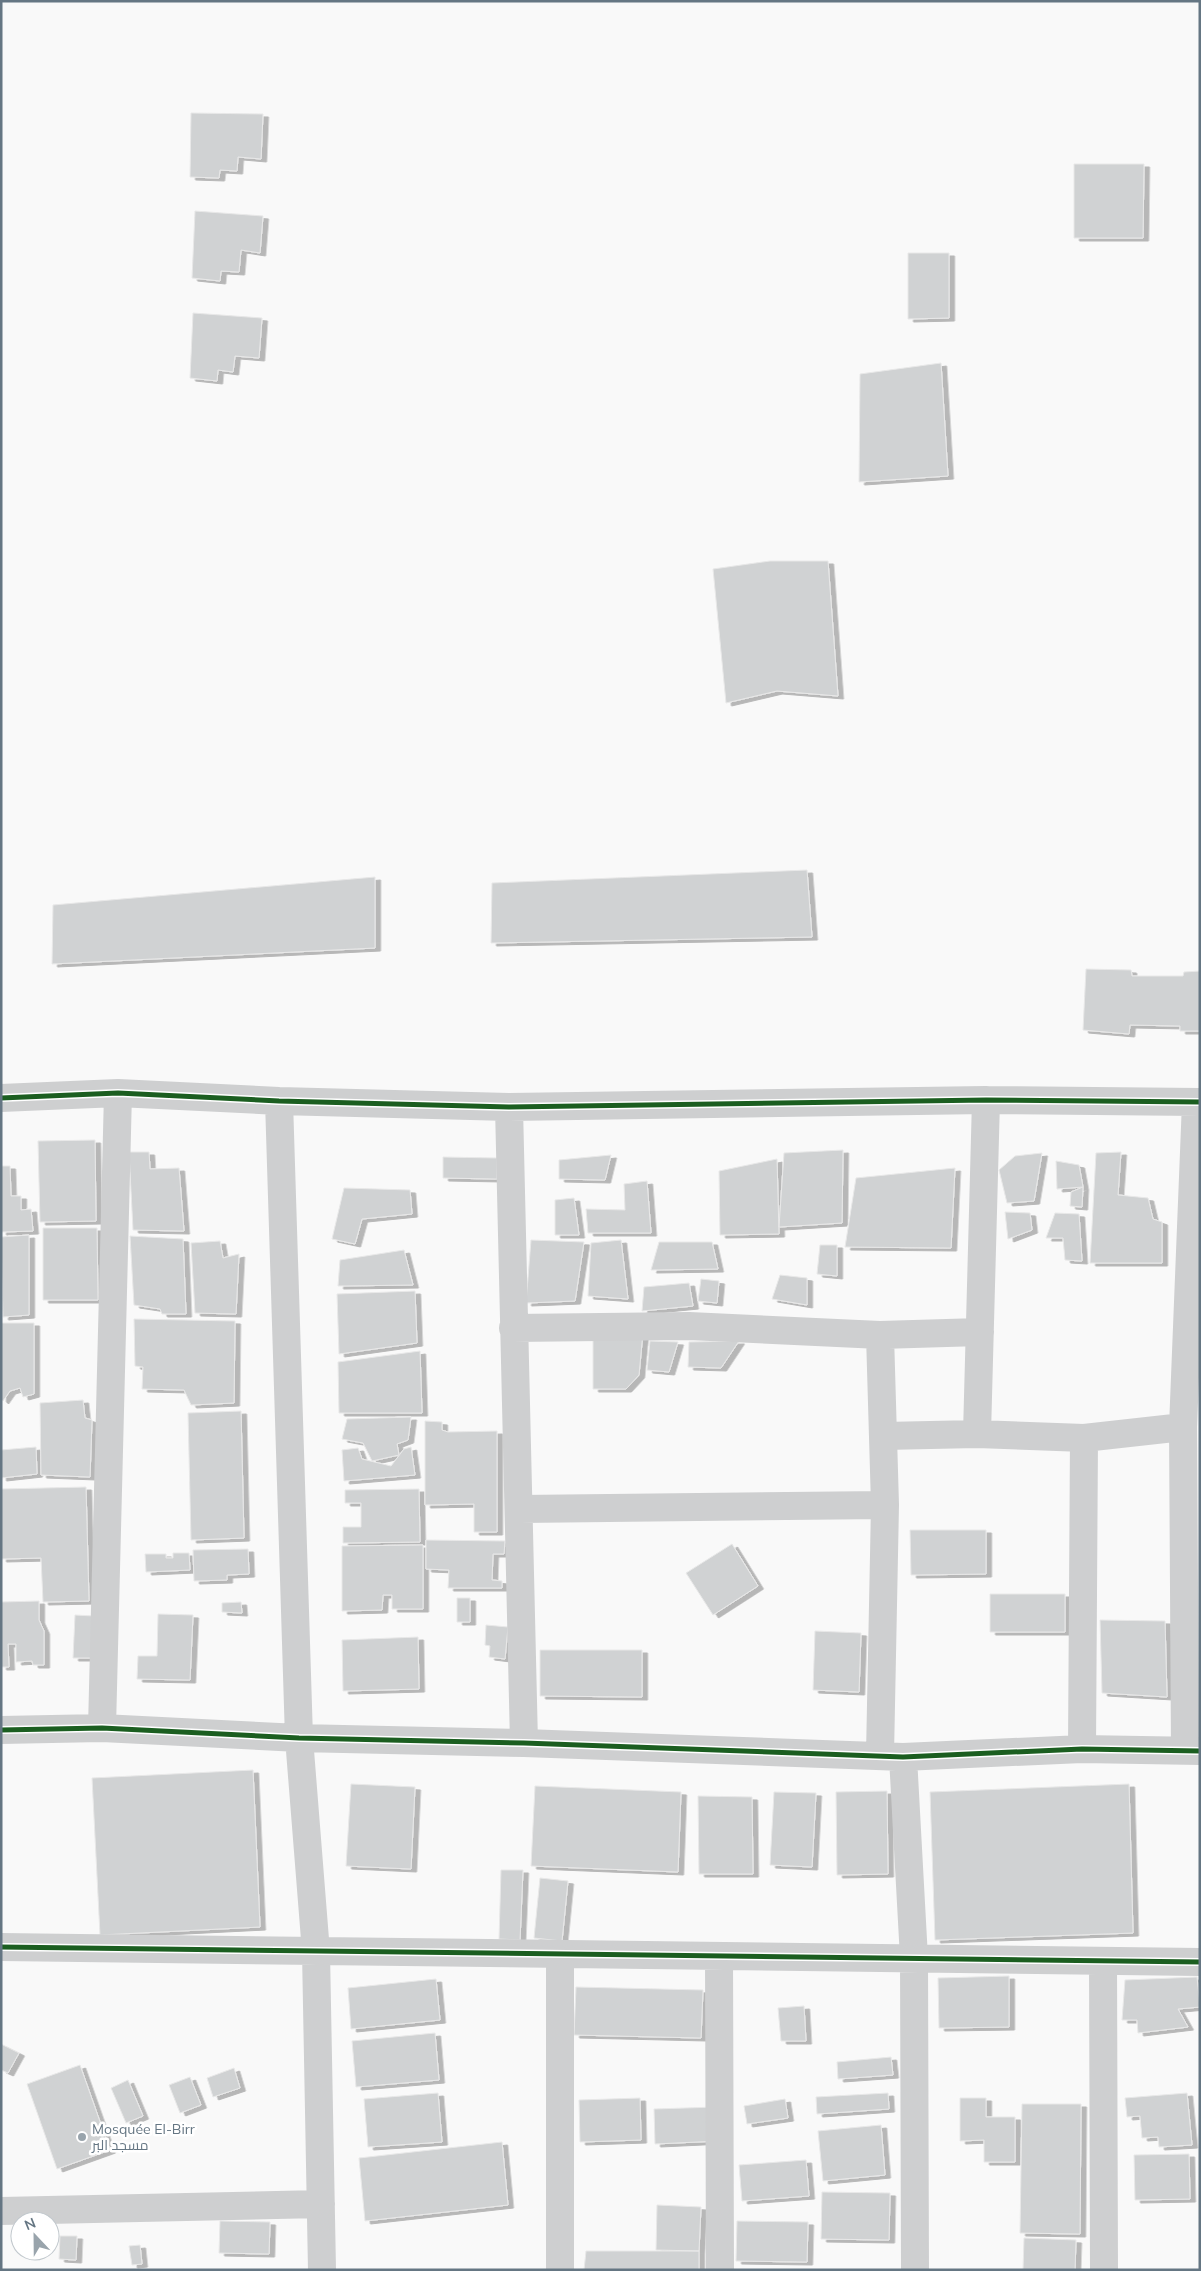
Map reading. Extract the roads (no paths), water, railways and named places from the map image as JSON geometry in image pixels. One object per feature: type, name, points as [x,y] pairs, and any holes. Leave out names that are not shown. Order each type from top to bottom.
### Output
[{"type":"street","points":[[102,1728],[118,1093]]},
{"type":"street","points":[[1,1098],[118,1093],[279,1102],[509,1107],[986,1100],[1198,1102],[1193,1344],[1183,1427],[1192,1528],[1193,1750],[1082,1749],[891,1756],[524,1743],[299,1738],[102,1728],[1,1730]]},
{"type":"street","points":[[977,1434],[986,1100]]},
{"type":"street","points":[[279,1102],[299,1738],[316,1952],[322,2270]]},
{"type":"street","points":[[509,1107],[513,1328],[520,1509],[524,1743]]},
{"type":"street","points":[[513,1328],[689,1326],[880,1335],[980,1332]]},
{"type":"street","points":[[880,1335],[891,1756],[914,1958],[915,2270]]},
{"type":"street","points":[[884,1436],[977,1434],[1084,1438],[1183,1427]]},
{"type":"street","points":[[1082,1749],[1084,1438]]},
{"type":"street","points":[[520,1509],[885,1505]]},
{"type":"street","points":[[1,1947],[1200,1962]]},
{"type":"street","points":[[560,1954],[560,2270]]},
{"type":"street","points":[[719,1956],[720,2270]]},
{"type":"street","points":[[1102,1961],[1104,2270]]},
{"type":"street","points":[[1,2211],[320,2204]]},
{"type":"place","name":"Mosquée El-Birr مسجد البر","points":[[82,2137]]}]
